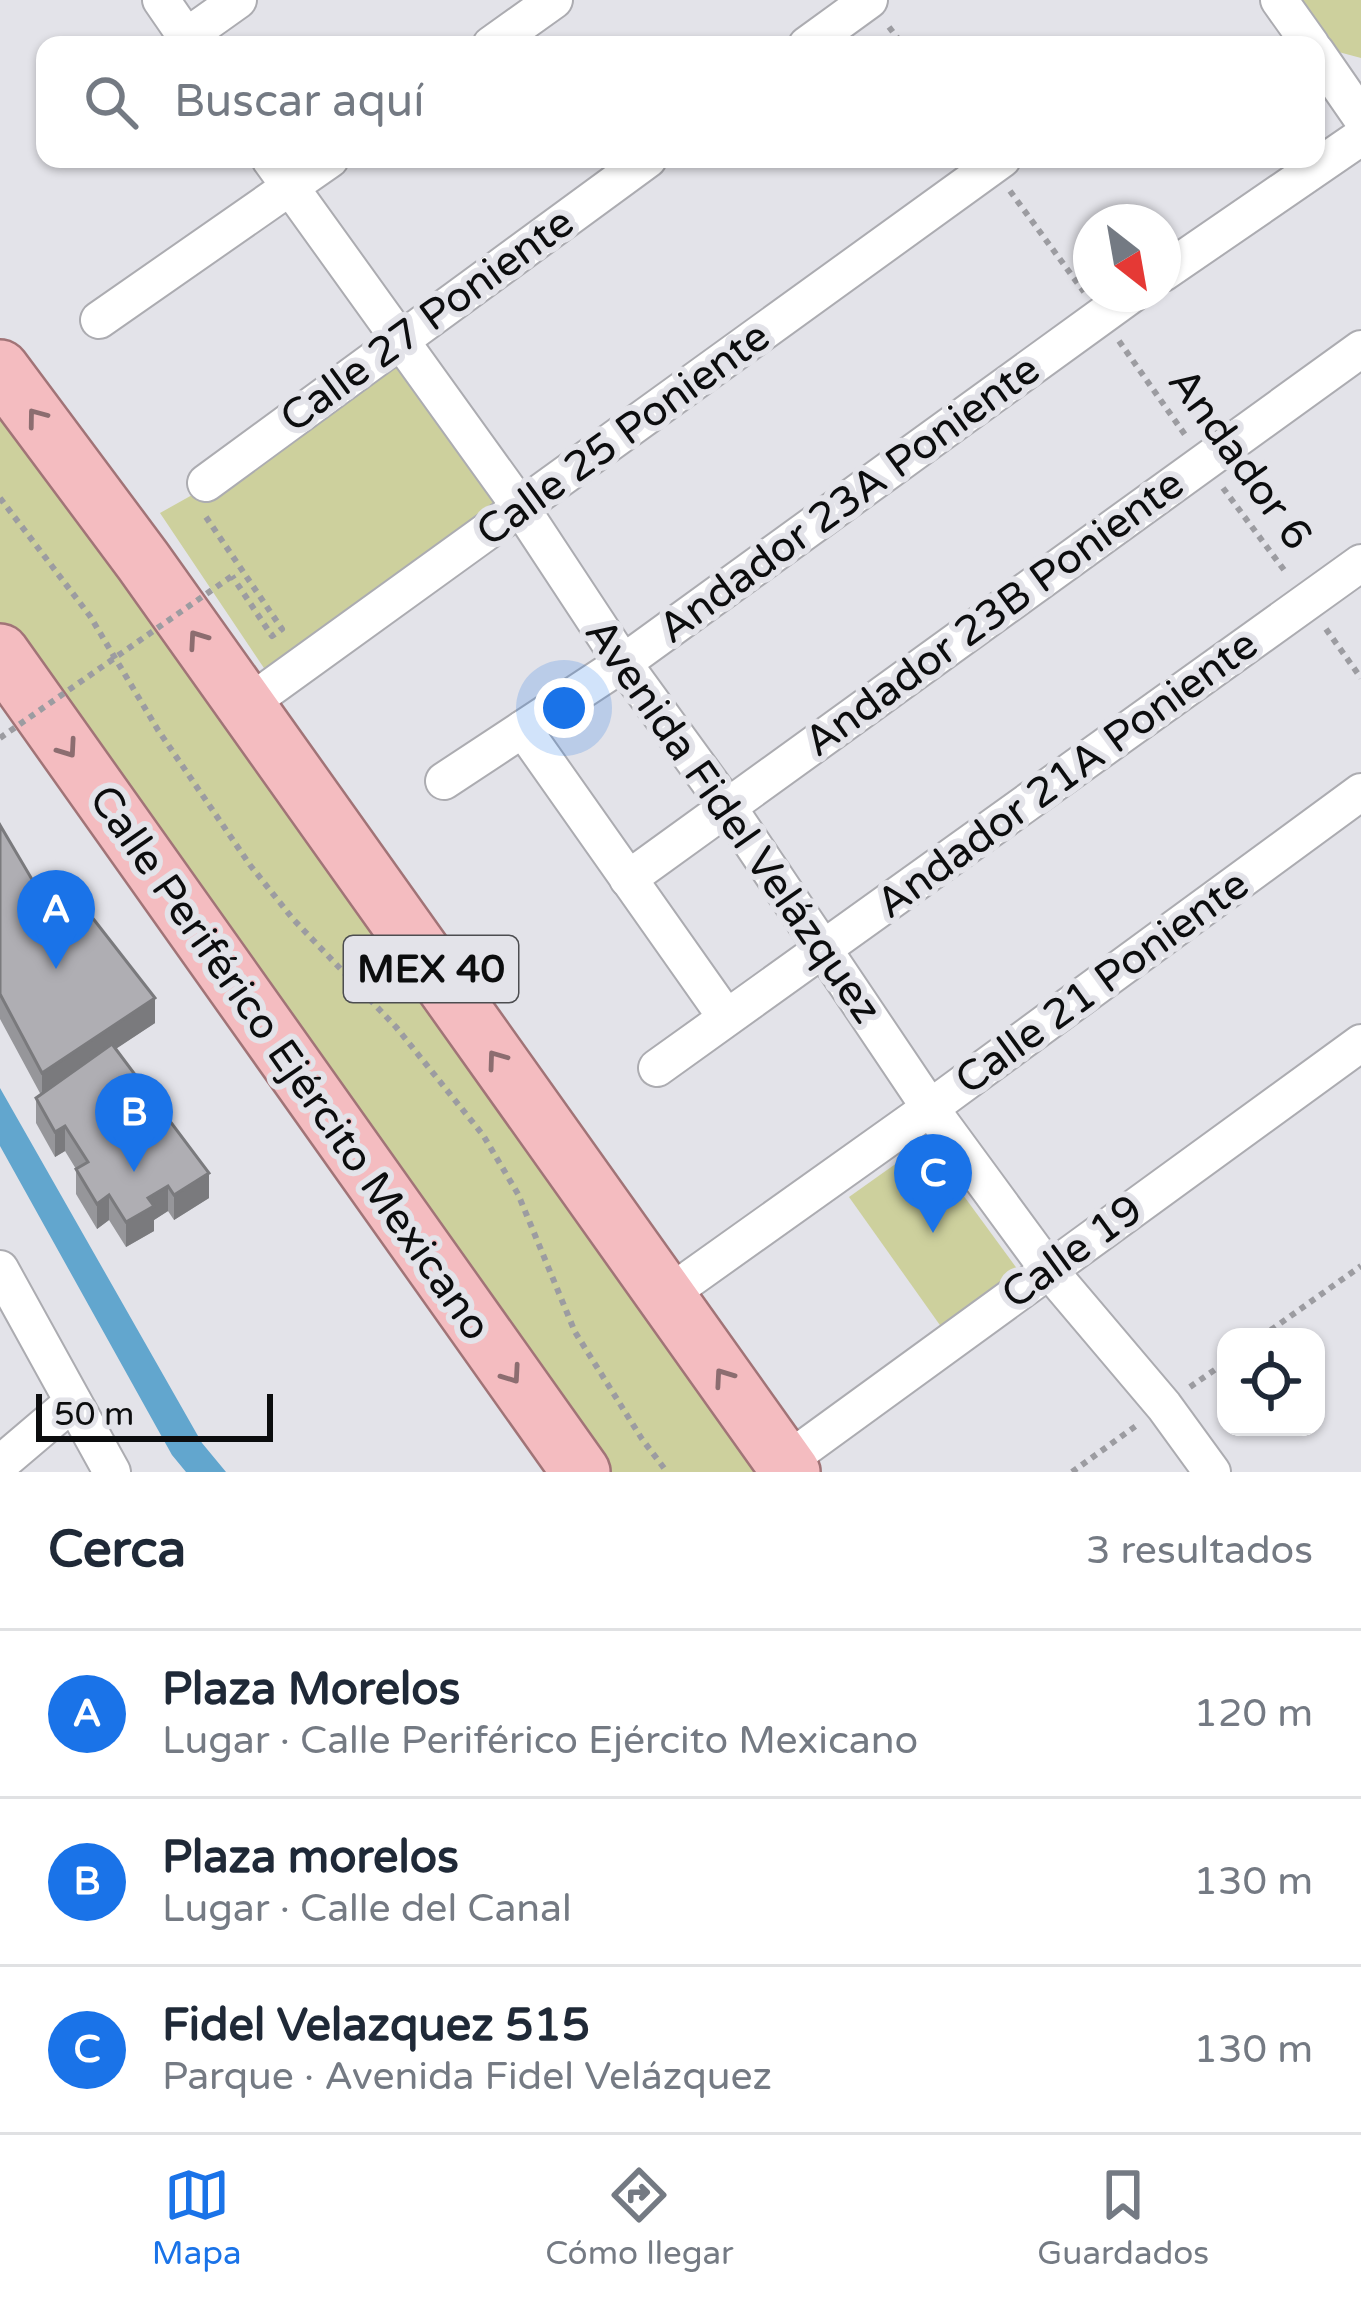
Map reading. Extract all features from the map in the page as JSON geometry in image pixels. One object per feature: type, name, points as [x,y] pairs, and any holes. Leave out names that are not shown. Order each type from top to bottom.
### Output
[{"type":"highway","name":"MEX 40","points":[[0,369],[788,1467]]},
{"type":"highway","name":"Calle Periférico Ejército Mexicano","points":[[0,653],[581,1472]]},
{"type":"street","points":[[161,0],[186,36]]},
{"type":"street","points":[[195,36],[238,0]]},
{"type":"street","points":[[504,36],[554,0]]},
{"type":"street","points":[[819,36],[869,0]]},
{"type":"street","points":[[1279,0],[1306,36]]},
{"type":"street","points":[[1327,65],[1361,117]]},
{"type":"street","points":[[1325,162],[1361,137]]},
{"type":"street","name":"Calle 27 Poniente","points":[[206,483],[636,168]]},
{"type":"street","name":"Calle 25 Poniente","points":[[244,707],[990,168]]},
{"type":"street","points":[[1181,261],[1316,168]]},
{"type":"street","points":[[99,320],[279,173]]},
{"type":"street","name":"Avenida Fidel Velázquez","points":[[279,173],[521,508],[930,1108],[1048,1268],[1164,1406],[1212,1472]]},
{"type":"street","name":"Andador 23A Poniente","points":[[444,782],[623,663],[1105,312]]},
{"type":"street","name":"Andador 23B Poniente","points":[[628,879],[1361,349]]},
{"type":"street","name":"Andador 21A Poniente","points":[[657,1068],[1361,563]]},
{"type":"street","points":[[523,729],[726,1018]]},
{"type":"street","name":"Calle 21 Poniente","points":[[666,1296],[1361,791]]},
{"type":"street","name":"Calle 19","points":[[788,1467],[1048,1268],[1361,1043]]},
{"type":"street","points":[[0,1269],[112,1472]]},
{"type":"street","points":[[0,1464],[74,1402]]},
{"type":"path","name":"Andador 6","points":[[1000,168],[1361,678]]},
{"type":"path","points":[[0,738],[232,576],[272,636],[282,629],[206,517],[206,483]]},
{"type":"path","points":[[0,498],[91,616],[158,730],[250,865],[293,919],[396,1027],[483,1135],[518,1194],[575,1332],[667,1472]]},
{"type":"path","points":[[1274,1328],[1361,1266]]},
{"type":"green space","points":[[1286,0],[1361,0],[1361,58],[1325,48],[1325,36],[1312,36]]},
{"type":"green space","points":[[397,345],[517,507],[274,683],[160,513],[210,485]]},
{"type":"green space","points":[[0,385],[789,1472],[591,1472],[0,640]]},
{"type":"green space","points":[[925,1143],[1018,1270],[942,1328],[849,1197]]},
{"type":"water","points":[[0,1088],[202,1443],[226,1472],[186,1472],[172,1455],[0,1146]]},
{"type":"building","points":[[0,825],[40,893],[63,880],[155,998],[42,1073],[0,994]]},
{"type":"building","points":[[112,1044],[209,1173],[174,1195],[168,1186],[148,1198],[154,1206],[126,1222],[109,1195],[97,1204],[76,1169],[88,1162],[65,1126],[55,1132],[36,1098]]},
{"type":"place","name":"Plaza Morelos","points":[[56,969]]},
{"type":"place","name":"Plaza morelos","points":[[134,1172]]},
{"type":"place","name":"Fidel Velazquez 515","points":[[933,1233]]}]
